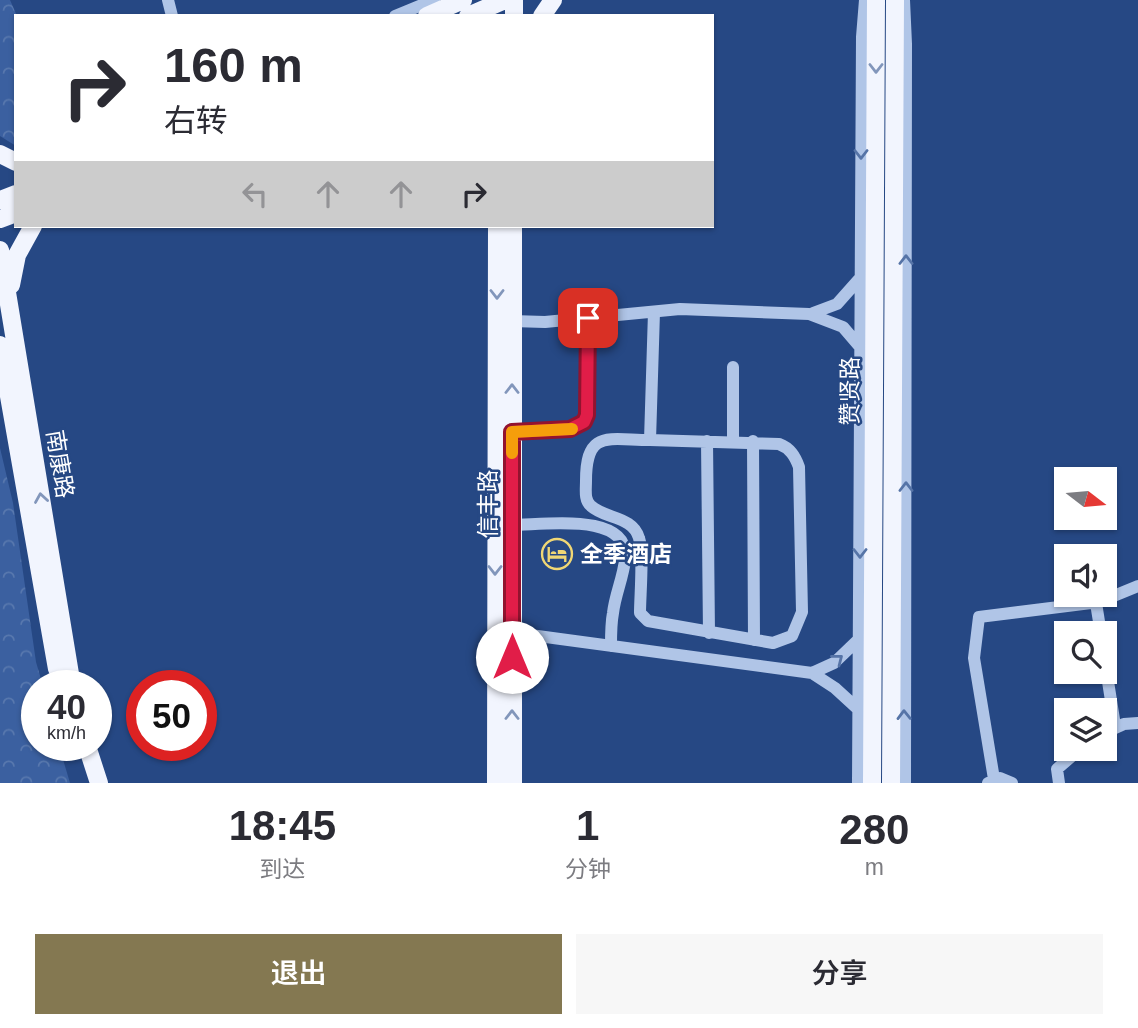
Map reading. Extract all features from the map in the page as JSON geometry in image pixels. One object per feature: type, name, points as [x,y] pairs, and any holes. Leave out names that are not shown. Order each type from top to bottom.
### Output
[{"type":"main road","points":[[426,14],[440,0]]},
{"type":"main road","points":[[429,14],[463,0]]},
{"type":"main road","name":"赞贤路","points":[[872,783],[876,0]]},
{"type":"main road","name":"赞贤路","points":[[891,783],[896,0]]},
{"type":"main road","points":[[475,14],[503,7]]},
{"type":"main road","points":[[12,313],[14,267],[32,228]]},
{"type":"main road","name":"信丰路","points":[[497,228],[504,632],[513,783]]},
{"type":"main road","name":"信丰路","points":[[496,783],[512,525],[513,228]]},
{"type":"main road","name":"南康路","points":[[0,250],[69,670]]},
{"type":"main road","name":"南康路","points":[[0,345],[57,670]]},
{"type":"main road","points":[[79,761],[86,783]]},
{"type":"main road","points":[[92,761],[99,783]]},
{"type":"street","points":[[400,14],[434,0]]},
{"type":"street","points":[[858,783],[864,0]]},
{"type":"street","points":[[904,0],[905,783]]},
{"type":"street","points":[[512,321],[588,318],[680,309],[809,314],[827,310],[837,304],[861,277]]},
{"type":"street","points":[[650,440],[654,312]]},
{"type":"street","points":[[809,314],[843,327],[861,348]]},
{"type":"street","points":[[512,432],[570,429],[584,422],[587,415],[588,318]]},
{"type":"street","points":[[733,367],[733,441]]},
{"type":"street","points":[[603,440],[707,441],[753,441],[787,447],[799,467],[802,612],[792,636],[773,643],[654,624],[640,613],[639,538],[628,524],[595,508],[586,498],[586,458],[590,448],[603,440]]},
{"type":"street","points":[[707,441],[709,633]]},
{"type":"street","points":[[753,441],[754,640]]},
{"type":"street","points":[[512,525],[599,526],[618,534],[625,543],[625,558],[612,612],[611,646]]},
{"type":"street","points":[[1117,594],[1138,586]]},
{"type":"street","points":[[1012,783],[1005,778],[991,781],[974,658],[979,617],[1063,607]]},
{"type":"street","points":[[504,632],[812,673],[835,688],[859,710]]},
{"type":"street","points":[[812,673],[834,663],[859,639]]},
{"type":"street","points":[[1117,728],[1138,723]]},
{"type":"street","points":[[1059,783],[1057,769],[1066,761]]},
{"type":"green space","points":[[0,0],[10,0],[16,14],[14,14],[14,145],[0,136]]},
{"type":"green space","points":[[0,448],[13,503],[38,670],[21,670],[21,761],[63,761],[70,783],[0,783]]},
{"type":"slow traffic","points":[[512,453],[512,432],[572,429]]},
{"type":"place","name":"全季酒店","points":[[557,554]]},
{"type":"route","points":[[512,657],[512,432],[570,429],[584,422],[587,415],[588,318]]}]
